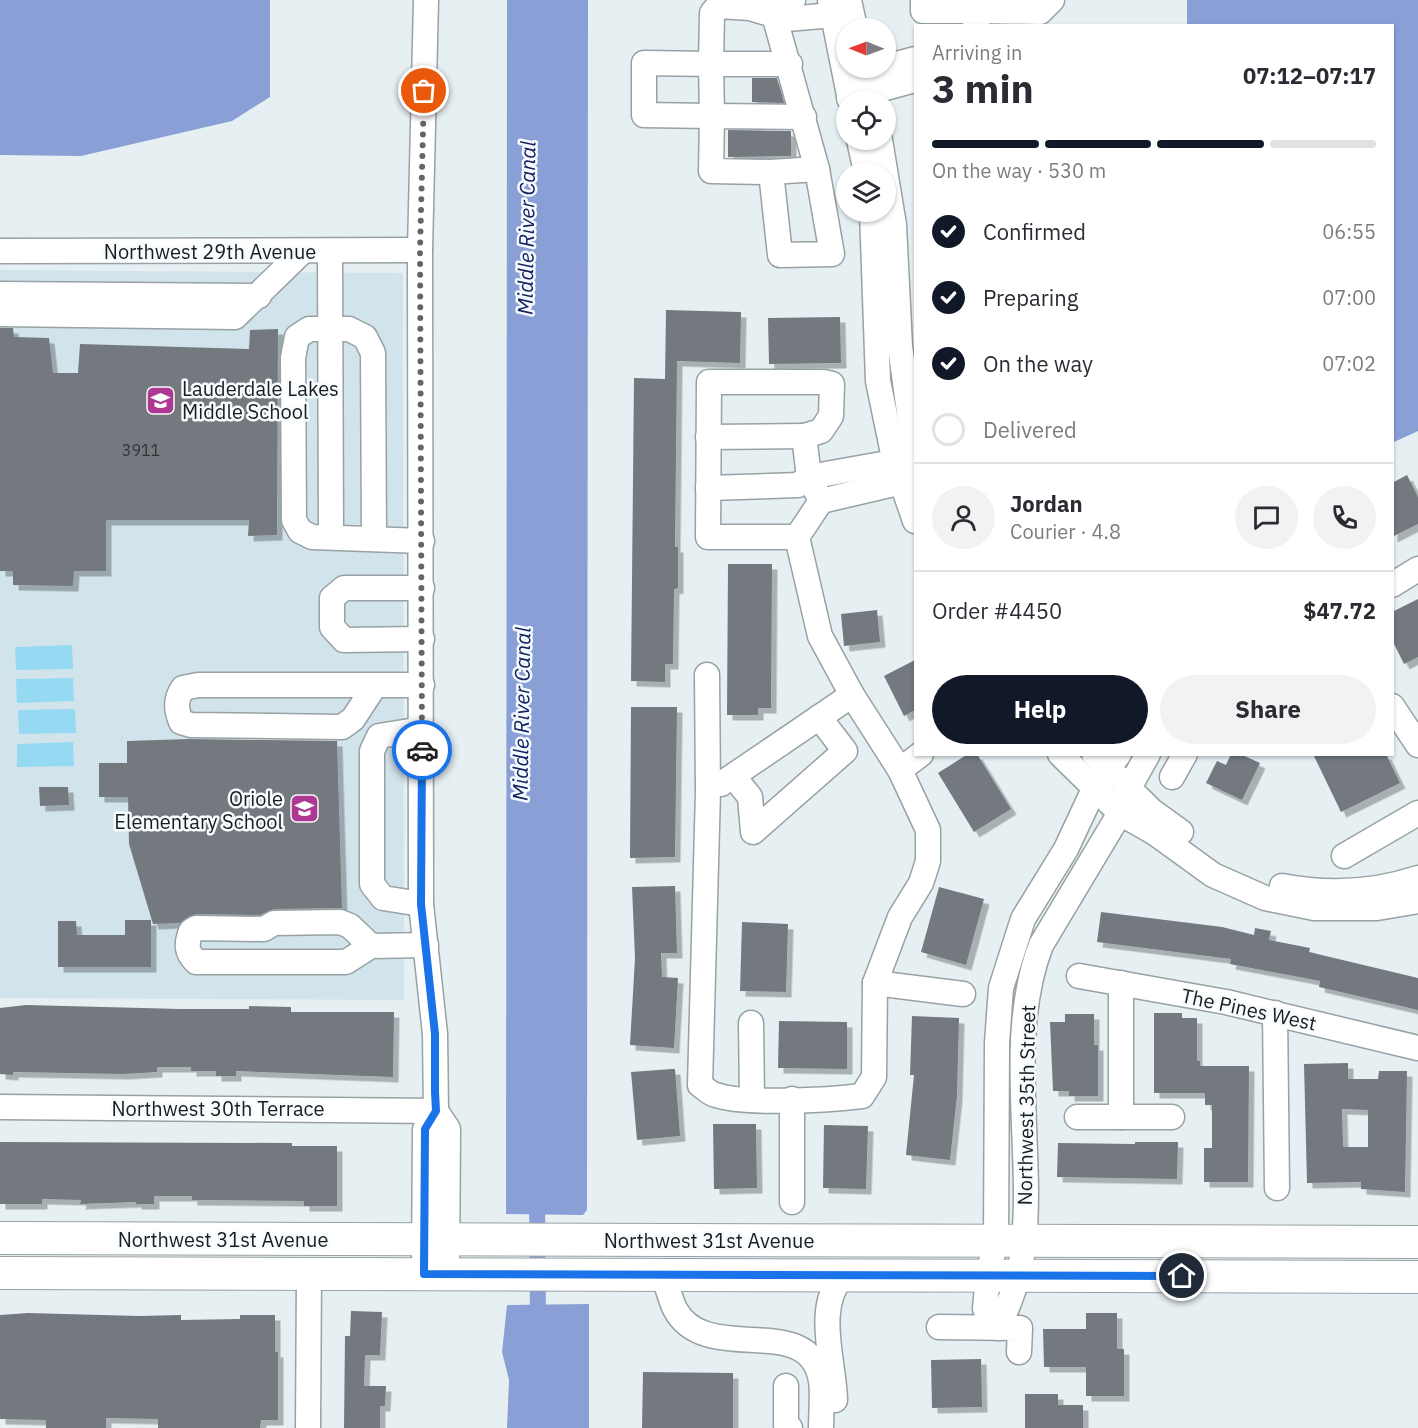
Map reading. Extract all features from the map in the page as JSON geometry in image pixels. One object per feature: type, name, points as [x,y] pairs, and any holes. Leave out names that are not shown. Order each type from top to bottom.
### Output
[{"type":"main road","name":"Northwest 31st Avenue","points":[[0,1238],[1418,1242]]},
{"type":"main road","name":"Northwest 31st Avenue","points":[[0,1273],[1418,1277]]},
{"type":"street","points":[[426,0],[420,250],[421,904],[435,1034],[436,1111],[448,1129],[436,1240],[435,1274]]},
{"type":"street","points":[[793,0],[771,7],[718,6],[712,13],[711,171],[771,172],[818,169]]},
{"type":"street","points":[[923,0],[923,11],[979,12],[1040,12],[1052,0]]},
{"type":"street","points":[[771,7],[787,19],[837,5]]},
{"type":"street","points":[[837,5],[847,18]]},
{"type":"street","points":[[837,5],[865,83]]},
{"type":"street","points":[[771,7],[790,64],[818,169],[832,254],[780,255],[771,172]]},
{"type":"street","points":[[865,83],[914,59]]},
{"type":"street","points":[[790,64],[644,63],[644,115],[804,117]]},
{"type":"street","points":[[865,83],[914,80]]},
{"type":"street","points":[[882,150],[894,225],[908,467],[914,513]]},
{"type":"street","points":[[872,222],[878,381],[908,467]]},
{"type":"street","name":"Northwest 29th Avenue","points":[[0,251],[420,250]]},
{"type":"street","points":[[0,314],[235,317],[303,251]]},
{"type":"street","points":[[330,251],[330,537]]},
{"type":"street","points":[[0,294],[258,296]]},
{"type":"street","points":[[374,538],[374,352],[365,337],[349,329],[309,329],[297,337],[293,358],[294,520],[300,531],[312,537],[422,541]]},
{"type":"street","points":[[708,437],[804,436],[821,431],[831,416],[832,384],[823,382],[709,382],[708,437],[708,537],[797,537]]},
{"type":"street","points":[[804,436],[809,477],[821,501]]},
{"type":"street","points":[[708,488],[798,485],[809,477],[908,467]]},
{"type":"street","points":[[707,675],[708,791],[700,1085],[713,1095],[752,1099],[862,1096],[874,1077],[875,984],[900,917],[921,883],[928,861],[928,830],[900,770],[852,695],[820,636],[797,537],[821,501],[908,467]]},
{"type":"street","points":[[1394,584],[1418,570]]},
{"type":"street","points":[[422,588],[344,588],[332,598],[332,627],[344,640],[422,639]]},
{"type":"street","points":[[374,687],[353,719],[342,727],[191,725],[180,722],[176,709],[177,696],[183,688],[198,685],[358,683],[374,687],[422,685]]},
{"type":"street","points":[[708,791],[734,777],[852,695]]},
{"type":"street","points":[[1394,709],[1418,745]]},
{"type":"street","points":[[757,761],[750,797],[753,832],[845,751],[819,717]]},
{"type":"street","points":[[421,904],[383,898],[372,884],[372,751],[379,736],[422,729]]},
{"type":"street","points":[[900,770],[918,756]]},
{"type":"street","points":[[1062,756],[1119,813],[1155,832],[1213,874],[1265,898],[1314,908],[1377,908],[1418,901]]},
{"type":"street","name":"Northwest 35th Street","points":[[998,1328],[1008,1308],[1002,1275],[1010,1241],[1025,1015],[1031,975],[1041,945],[1119,813],[1129,788],[1147,756]]},
{"type":"street","points":[[1172,777],[1184,756]]},
{"type":"street","points":[[1010,1241],[997,1043],[1000,988],[1023,918],[1066,849],[1107,759],[1129,788],[1152,811],[1203,849],[1260,882],[1332,893],[1370,890],[1418,878]]},
{"type":"street","points":[[734,777],[750,797]]},
{"type":"street","points":[[1344,856],[1418,813]]},
{"type":"street","points":[[371,946],[350,926],[340,922],[274,923],[266,918],[206,917],[191,931],[187,942],[189,955],[196,962],[345,962],[371,946],[426,945]]},
{"type":"street","name":"The Pines West","points":[[1079,976],[1226,1002],[1418,1048]]},
{"type":"street","points":[[1121,983],[1121,1117]]},
{"type":"street","points":[[875,984],[963,994]]},
{"type":"street","points":[[1275,1013],[1277,1188]]},
{"type":"street","points":[[751,1023],[752,1099]]},
{"type":"street","points":[[792,1099],[792,1202]]},
{"type":"street","name":"Northwest 30th Terrace","points":[[0,1107],[436,1111]]},
{"type":"street","points":[[1077,1117],[1172,1117]]},
{"type":"street","points":[[308,1428],[309,1274]]},
{"type":"street","points":[[663,1274],[675,1310],[696,1330],[721,1340],[785,1342],[800,1348],[812,1362],[821,1380],[821,1428]]},
{"type":"street","points":[[831,1428],[836,1421],[835,1385],[827,1309],[835,1284],[843,1275]]},
{"type":"street","points":[[939,1327],[1020,1328],[1019,1352]]},
{"type":"street","points":[[786,1386],[786,1425],[790,1428]]},
{"type":"shaded area","points":[[0,270],[403,273],[404,1000],[0,998]]},
{"type":"shaded area","points":[[72,645],[73,669],[16,670],[15,647]]},
{"type":"shaded area","points":[[73,678],[74,701],[17,703],[16,679]]},
{"type":"shaded area","points":[[75,709],[76,733],[19,734],[18,710]]},
{"type":"shaded area","points":[[73,742],[74,766],[17,767],[17,744]]},
{"type":"water","points":[[0,0],[270,0],[270,97],[232,121],[81,156],[0,155]]},
{"type":"water","points":[[507,0],[588,0],[587,1210],[583,1215],[506,1214]]},
{"type":"water","points":[[1187,0],[1418,0],[1418,431],[1394,442],[1394,24],[1187,24]]},
{"type":"water","points":[[589,1304],[589,1428],[507,1428],[509,1380],[502,1352],[507,1305]]},
{"type":"building","points":[[752,78],[777,78],[784,103],[752,102]]},
{"type":"building","points":[[728,130],[791,131],[791,156],[728,157]]},
{"type":"building","points":[[666,310],[741,312],[740,363],[677,361],[675,547],[678,547],[678,588],[674,589],[673,664],[665,664],[665,682],[631,681],[634,378],[665,379]]},
{"type":"building","points":[[840,317],[841,363],[769,364],[768,318]]},
{"type":"building","name":"Lauderdale Lakes Middle School","points":[[0,328],[13,328],[14,337],[49,338],[53,373],[78,373],[80,344],[249,349],[250,330],[278,329],[277,535],[248,536],[249,520],[106,520],[106,571],[74,571],[73,586],[13,585],[13,571],[0,571]]},
{"type":"building","points":[[1407,475],[1418,497],[1418,524],[1394,536],[1394,482]]},
{"type":"building","points":[[728,564],[772,564],[771,708],[758,708],[758,715],[727,715]]},
{"type":"building","points":[[1418,599],[1418,657],[1404,664],[1394,644],[1394,611]]},
{"type":"building","points":[[877,610],[880,642],[844,646],[841,614]]},
{"type":"building","points":[[914,661],[914,711],[904,716],[884,676]]},
{"type":"building","points":[[631,707],[677,707],[675,857],[630,858]]},
{"type":"building","name":"Oriole Elementary School","points":[[189,739],[337,741],[342,908],[274,909],[260,915],[196,914],[180,923],[153,924],[129,844],[128,797],[99,797],[99,763],[127,763],[127,741]]},
{"type":"building","points":[[965,756],[978,756],[1011,809],[974,832],[938,773]]},
{"type":"building","points":[[1230,756],[1244,756],[1260,763],[1242,800],[1206,783],[1217,761],[1226,765]]},
{"type":"building","points":[[1314,756],[1387,756],[1400,783],[1341,812]]},
{"type":"building","points":[[39,787],[68,787],[69,805],[40,806]]},
{"type":"building","points":[[675,886],[677,953],[661,953],[662,977],[678,978],[674,1048],[630,1045],[635,958],[632,887]]},
{"type":"building","points":[[939,887],[984,899],[966,965],[921,952]]},
{"type":"building","points":[[1101,912],[1222,927],[1254,935],[1255,928],[1271,931],[1269,940],[1310,948],[1309,952],[1418,978],[1418,1010],[1319,987],[1320,981],[1230,964],[1231,959],[1097,942]]},
{"type":"building","points":[[125,920],[151,920],[151,967],[58,967],[58,921],[76,921],[77,935],[125,935]]},
{"type":"building","points":[[742,922],[788,924],[786,992],[740,991]]},
{"type":"building","points":[[26,1005],[181,1009],[249,1009],[249,1006],[291,1007],[291,1012],[394,1012],[393,1077],[236,1071],[236,1076],[216,1076],[216,1071],[191,1071],[191,1067],[157,1067],[157,1072],[124,1074],[13,1072],[13,1075],[0,1074],[0,1008]]},
{"type":"building","points":[[1154,1013],[1182,1013],[1182,1018],[1197,1018],[1197,1061],[1200,1061],[1200,1066],[1249,1066],[1248,1182],[1204,1182],[1204,1148],[1212,1148],[1212,1105],[1205,1105],[1205,1093],[1154,1093]]},
{"type":"building","points":[[1065,1014],[1094,1014],[1094,1045],[1098,1045],[1098,1096],[1069,1096],[1069,1091],[1053,1091],[1050,1022],[1065,1022]]},
{"type":"building","points":[[912,1016],[959,1018],[957,1096],[950,1160],[906,1155],[914,1075],[910,1075]]},
{"type":"building","points":[[779,1021],[847,1022],[847,1069],[778,1068]]},
{"type":"building","points":[[1348,1063],[1348,1079],[1378,1079],[1379,1071],[1407,1071],[1405,1192],[1361,1189],[1361,1182],[1307,1183],[1304,1064]],"holes":[[[1342,1109],[1368,1110],[1368,1147],[1343,1147]]]},
{"type":"building","points":[[675,1069],[680,1136],[637,1140],[631,1072]]},
{"type":"building","points":[[713,1124],[756,1124],[757,1188],[714,1189]]},
{"type":"building","points":[[824,1125],[868,1126],[866,1189],[823,1188]]},
{"type":"building","points":[[0,1142],[292,1143],[292,1146],[337,1146],[337,1206],[304,1206],[304,1201],[192,1200],[192,1196],[154,1196],[154,1204],[136,1204],[136,1202],[80,1204],[81,1200],[42,1199],[42,1204],[0,1204]]},
{"type":"building","points":[[1135,1142],[1178,1142],[1177,1179],[1057,1177],[1058,1143],[1135,1144]]},
{"type":"building","points":[[351,1311],[382,1312],[380,1355],[365,1355],[364,1386],[386,1386],[385,1406],[380,1406],[380,1428],[344,1428],[345,1336],[350,1336]]},
{"type":"building","points":[[28,1313],[181,1315],[181,1320],[240,1319],[240,1315],[275,1315],[275,1352],[278,1352],[278,1420],[261,1420],[260,1428],[158,1428],[158,1419],[106,1418],[106,1428],[46,1428],[46,1420],[0,1419],[0,1315]]},
{"type":"building","points":[[1086,1313],[1117,1313],[1117,1349],[1124,1349],[1124,1396],[1086,1396],[1086,1367],[1044,1367],[1043,1329],[1086,1329]]},
{"type":"building","points":[[981,1359],[982,1407],[932,1408],[931,1360]]},
{"type":"building","points":[[643,1372],[733,1373],[733,1428],[642,1428]]},
{"type":"building","points":[[1025,1394],[1058,1394],[1058,1405],[1083,1405],[1083,1428],[1025,1428]]},
{"type":"waterway","name":"Middle River Canal","points":[[537,1192],[538,1325]]},
{"type":"way so far","points":[[422,750],[420,250],[424,91]]},
{"type":"place","name":"Lauderdale Lakes Middle School","points":[[161,400]]},
{"type":"place","name":"Oriole Elementary School","points":[[304,809]]},
{"type":"route","points":[[422,750],[421,904],[435,1034],[436,1111],[425,1129],[424,1274],[1182,1276]]}]
